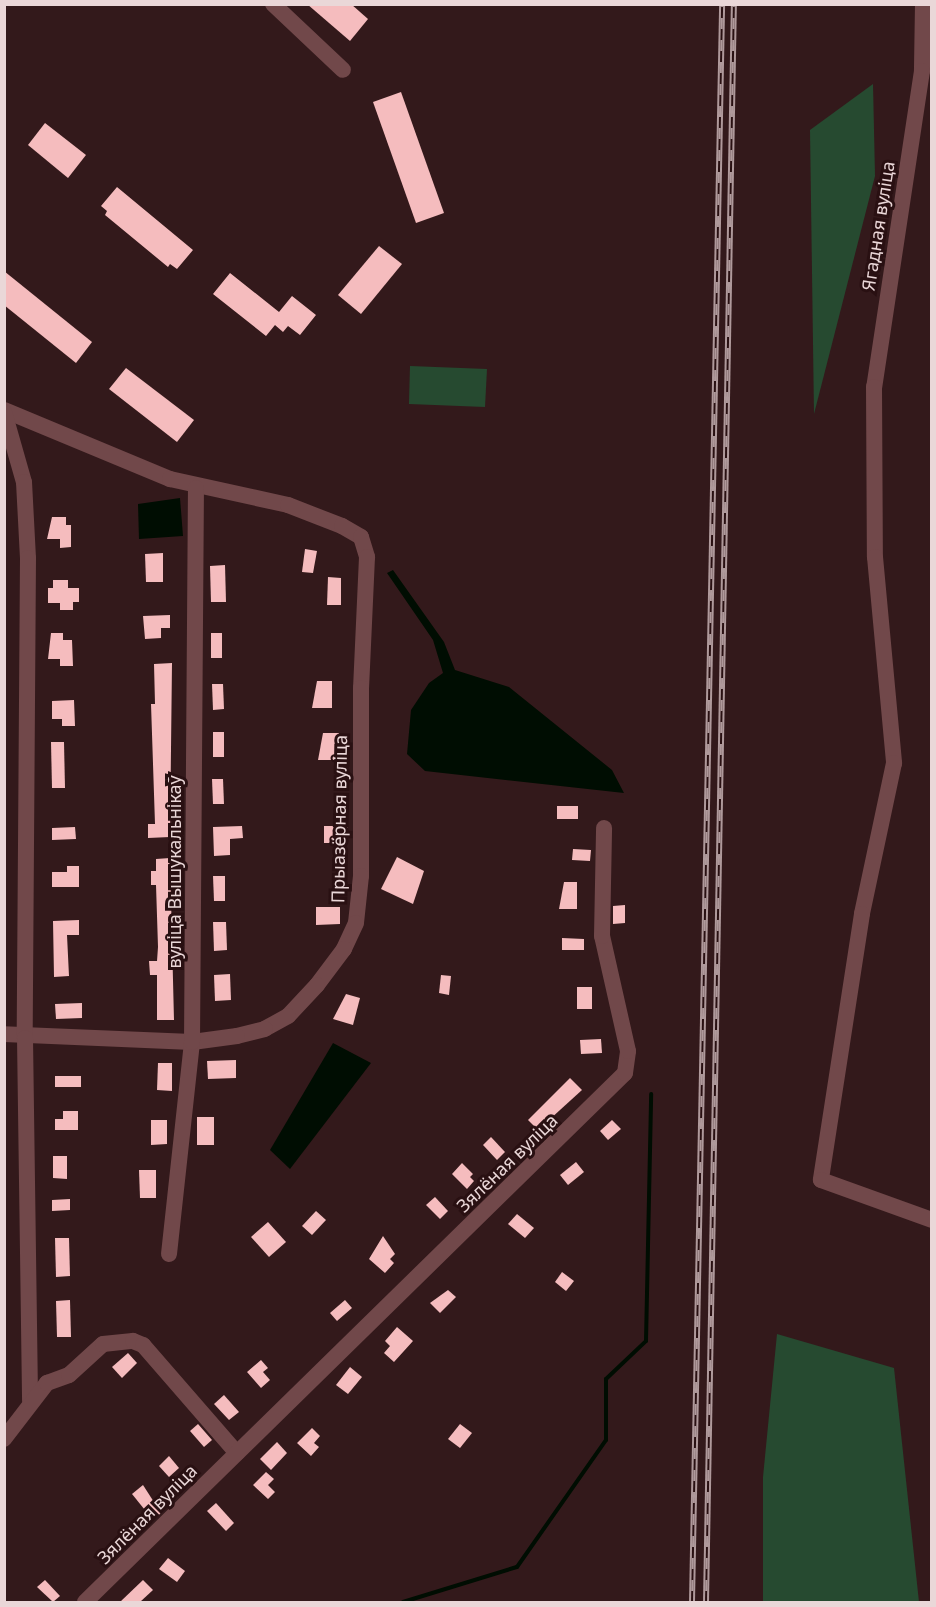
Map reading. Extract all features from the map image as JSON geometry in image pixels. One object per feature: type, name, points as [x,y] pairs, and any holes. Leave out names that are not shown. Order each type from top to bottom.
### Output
[{"type":"street","points":[[273,4],[343,70]]},
{"type":"street","name":"Ягадная вуліца","points":[[923,4],[922,71],[874,387],[875,557],[894,763],[862,914],[820,1180],[932,1220]]},
{"type":"street","name":"Ягадная вуліца","points":[[922,71],[932,90]]},
{"type":"street","points":[[4,411],[196,488]]},
{"type":"street","points":[[4,411],[24,482],[28,558],[25,1038],[30,1401]]},
{"type":"street","name":"Прыазёрная вуліца","points":[[4,1034],[25,1038],[192,1042],[265,1029],[288,1016],[344,949],[356,923],[361,876],[361,688],[367,557],[361,537],[288,505],[196,488]]},
{"type":"street","name":"вуліца Вышукальнікаў","points":[[169,1254],[192,1042],[196,488]]},
{"type":"street","name":"Зялёная вуліца","points":[[85,1602],[625,1073],[628,1051],[602,936],[604,828]]},
{"type":"street","points":[[4,1439],[30,1401],[47,1383],[69,1375],[103,1344],[133,1341],[143,1345],[237,1453]]},
{"type":"green space","points":[[873,84],[875,176],[814,414],[810,130]]},
{"type":"green space","points":[[410,366],[487,369],[485,407],[409,404]]},
{"type":"green space","points":[[777,1334],[894,1368],[919,1602],[763,1602],[763,1477]]},
{"type":"shaded area","points":[[180,498],[183,536],[139,539],[138,504]]},
{"type":"shaded area","points":[[393,570],[444,642],[455,670],[509,687],[612,770],[624,793],[425,771],[407,754],[411,710],[429,683],[443,673],[433,640],[387,573]]},
{"type":"shaded area","points":[[333,1043],[371,1063],[290,1169],[270,1150]]},
{"type":"building","points":[[307,4],[351,4],[368,19],[350,41]]},
{"type":"building","points":[[401,92],[444,213],[416,223],[373,102]]},
{"type":"building","points":[[45,123],[86,155],[68,178],[28,145]]},
{"type":"building","points":[[117,187],[193,250],[177,269],[170,264],[168,267],[105,215],[107,211],[101,206]]},
{"type":"building","points":[[379,246],[402,264],[361,314],[338,295]]},
{"type":"building","points":[[4,271],[92,342],[76,363],[4,305]]},
{"type":"building","points":[[230,273],[279,312],[292,296],[316,315],[300,335],[288,326],[283,332],[275,325],[266,336],[213,294]]},
{"type":"building","points":[[126,368],[194,420],[177,442],[109,389]]},
{"type":"building","points":[[52,517],[66,517],[66,525],[71,525],[71,547],[60,548],[60,539],[47,539]]},
{"type":"building","points":[[305,549],[317,551],[313,573],[302,572]]},
{"type":"building","points":[[163,553],[163,582],[146,582],[145,554]]},
{"type":"building","points":[[225,565],[226,602],[211,602],[210,566]]},
{"type":"building","points":[[328,577],[341,578],[341,605],[327,605]]},
{"type":"building","points":[[53,580],[68,580],[68,588],[79,588],[79,602],[73,602],[73,610],[60,610],[60,603],[48,603],[48,588],[53,588]]},
{"type":"building","points":[[170,615],[170,628],[161,628],[161,638],[145,639],[143,616]]},
{"type":"building","points":[[51,633],[63,633],[63,640],[72,640],[73,666],[60,666],[60,659],[48,659]]},
{"type":"building","points":[[211,633],[222,633],[222,658],[211,658]]},
{"type":"building","points":[[172,663],[170,837],[148,838],[148,824],[155,824],[151,704],[155,704],[154,664]]},
{"type":"building","points":[[317,681],[332,681],[332,708],[312,708]]},
{"type":"building","points":[[212,684],[223,684],[224,709],[213,710]]},
{"type":"building","points":[[74,700],[75,726],[62,726],[62,719],[52,719],[52,701]]},
{"type":"building","points":[[213,732],[224,732],[224,757],[213,757]]},
{"type":"building","points":[[323,733],[339,733],[339,760],[318,760]]},
{"type":"building","points":[[51,742],[64,742],[65,788],[52,788]]},
{"type":"building","points":[[212,779],[223,779],[224,804],[213,804]]},
{"type":"building","points":[[557,806],[578,806],[578,819],[557,819]]},
{"type":"building","points":[[242,826],[243,838],[230,839],[230,855],[214,856],[213,827]]},
{"type":"building","points":[[324,826],[348,826],[348,843],[324,843]]},
{"type":"building","points":[[75,827],[76,839],[52,840],[52,828]]},
{"type":"building","points":[[573,849],[591,850],[590,861],[572,860]]},
{"type":"building","points":[[397,857],[424,871],[413,904],[381,889]]},
{"type":"building","points":[[170,858],[174,1020],[157,1020],[157,975],[150,975],[149,961],[157,961],[158,947],[156,885],[151,885],[151,871],[156,871],[156,859]]},
{"type":"building","points":[[67,866],[79,866],[79,887],[52,887],[52,872],[67,872]]},
{"type":"building","points":[[213,876],[225,876],[225,901],[214,901]]},
{"type":"building","points":[[564,882],[577,882],[577,909],[559,909]]},
{"type":"building","points":[[625,905],[625,923],[613,924],[613,906]]},
{"type":"building","points":[[316,907],[340,907],[340,924],[316,925]]},
{"type":"building","points":[[79,920],[79,935],[67,935],[69,976],[54,977],[53,921]]},
{"type":"building","points":[[213,922],[226,922],[227,950],[214,951]]},
{"type":"building","points":[[562,938],[584,939],[584,950],[562,950]]},
{"type":"building","points":[[230,974],[231,1000],[215,1001],[214,975]]},
{"type":"building","points":[[441,975],[451,976],[449,995],[439,993]]},
{"type":"building","points":[[577,987],[592,987],[592,1009],[577,1009]]},
{"type":"building","points":[[346,994],[360,998],[353,1025],[333,1019]]},
{"type":"building","points":[[82,1003],[82,1018],[56,1019],[55,1004]]},
{"type":"building","points":[[601,1039],[602,1053],[581,1054],[580,1040]]},
{"type":"building","points":[[236,1060],[236,1078],[208,1079],[207,1061]]},
{"type":"building","points":[[158,1063],[172,1063],[172,1091],[157,1090]]},
{"type":"building","points":[[55,1076],[81,1076],[81,1087],[55,1087]]},
{"type":"building","points":[[570,1078],[582,1090],[538,1130],[528,1120]]},
{"type":"building","points":[[63,1111],[78,1111],[78,1130],[55,1130],[55,1119],[63,1119]]},
{"type":"building","points":[[197,1117],[214,1117],[214,1145],[197,1145]]},
{"type":"building","points":[[151,1120],[167,1120],[167,1144],[151,1145]]},
{"type":"building","points":[[612,1120],[621,1129],[608,1140],[600,1131]]},
{"type":"building","points":[[491,1137],[505,1152],[497,1160],[483,1145]]},
{"type":"building","points":[[53,1156],[67,1156],[67,1179],[53,1178]]},
{"type":"building","points":[[576,1162],[584,1172],[568,1185],[560,1175]]},
{"type":"building","points":[[462,1163],[473,1174],[470,1177],[474,1181],[467,1189],[452,1174]]},
{"type":"building","points":[[139,1170],[156,1170],[156,1198],[140,1198]]},
{"type":"building","points":[[435,1197],[448,1211],[440,1219],[426,1205]]},
{"type":"building","points":[[70,1199],[70,1210],[52,1211],[52,1200]]},
{"type":"building","points":[[316,1211],[326,1220],[312,1235],[302,1226]]},
{"type":"building","points":[[517,1214],[534,1228],[525,1238],[508,1224]]},
{"type":"building","points":[[268,1222],[286,1242],[269,1257],[251,1237]]},
{"type":"building","points":[[383,1236],[395,1254],[390,1259],[394,1263],[385,1273],[369,1259]]},
{"type":"building","points":[[55,1238],[69,1238],[70,1276],[56,1277]]},
{"type":"building","points":[[562,1272],[574,1281],[566,1291],[555,1282]]},
{"type":"building","points":[[448,1290],[456,1297],[440,1313],[430,1303]]},
{"type":"building","points":[[70,1300],[71,1337],[57,1337],[56,1301]]},
{"type":"building","points":[[345,1300],[352,1308],[337,1321],[330,1313]]},
{"type":"building","points":[[397,1327],[413,1341],[394,1362],[384,1353],[390,1346],[385,1341]]},
{"type":"building","points":[[128,1353],[137,1363],[122,1378],[112,1367]]},
{"type":"building","points":[[261,1360],[268,1368],[263,1372],[270,1380],[261,1388],[247,1372]]},
{"type":"building","points":[[350,1367],[362,1377],[348,1394],[336,1385]]},
{"type":"building","points":[[224,1395],[239,1412],[229,1420],[214,1404]]},
{"type":"building","points":[[198,1424],[212,1440],[204,1447],[190,1431]]},
{"type":"building","points":[[460,1424],[472,1433],[460,1448],[448,1439]]},
{"type":"building","points":[[312,1428],[320,1436],[314,1443],[319,1447],[311,1456],[297,1443]]},
{"type":"building","points":[[277,1442],[287,1453],[271,1470],[260,1459]]},
{"type":"building","points":[[169,1456],[179,1468],[169,1477],[159,1466]]},
{"type":"building","points":[[266,1472],[274,1479],[268,1485],[275,1492],[268,1499],[253,1485]]},
{"type":"building","points":[[143,1485],[161,1513],[153,1520],[132,1494]]},
{"type":"building","points":[[216,1503],[234,1523],[226,1531],[207,1511]]},
{"type":"building","points":[[168,1558],[185,1571],[177,1582],[159,1569]]},
{"type":"building","points":[[45,1580],[60,1596],[53,1602],[37,1587]]},
{"type":"building","points":[[143,1580],[153,1590],[140,1602],[120,1602]]},
{"type":"waterway","points":[[403,1602],[517,1567],[606,1440],[606,1379],[646,1341],[651,1094]]},
{"type":"railway","points":[[692,1602],[722,4]]},
{"type":"railway","points":[[706,1602],[734,4]]}]
